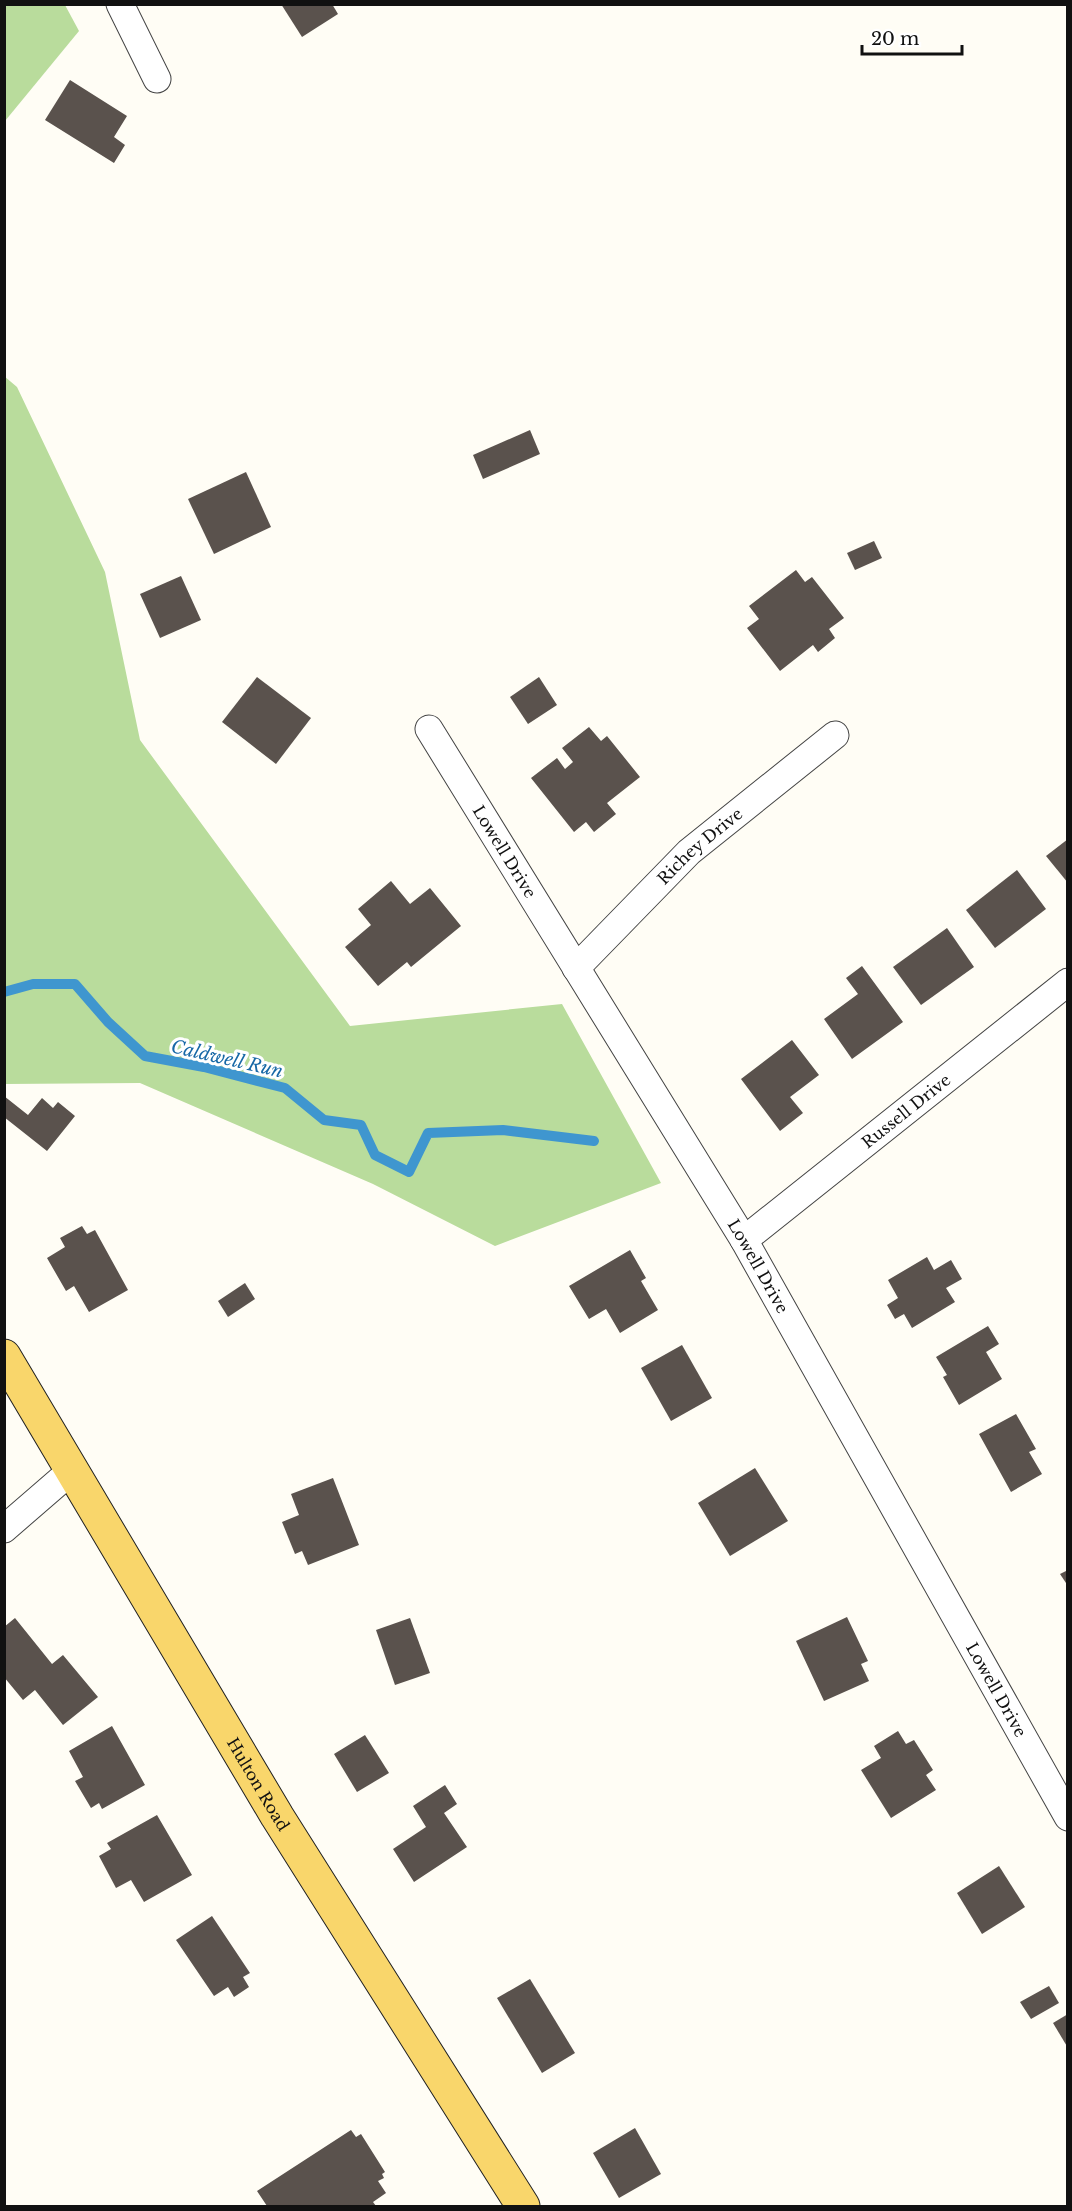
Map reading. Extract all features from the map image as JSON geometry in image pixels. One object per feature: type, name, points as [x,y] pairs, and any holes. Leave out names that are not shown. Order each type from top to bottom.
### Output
[{"type":"main road","name":"Hulton Road","points":[[4,1356],[277,1816],[523,2206]]},
{"type":"street","points":[[120,4],[157,79]]},
{"type":"street","name":"Lowell Drive","points":[[429,729],[744,1240],[1068,1817]]},
{"type":"street","name":"Richey Drive","points":[[576,968],[689,852],[835,735]]},
{"type":"street","name":"Russell Drive","points":[[744,1240],[1068,982]]},
{"type":"street","points":[[4,1529],[71,1471]]},
{"type":"green space","points":[[5,4],[65,5],[79,31],[5,121]]},
{"type":"green space","points":[[4,376],[17,387],[105,572],[140,740],[350,1026],[562,1004],[661,1183],[495,1246],[373,1184],[140,1083],[5,1084]]},
{"type":"building","points":[[281,4],[332,4],[338,14],[302,37]]},
{"type":"building","points":[[70,80],[127,116],[114,137],[125,145],[114,163],[45,120]]},
{"type":"building","points":[[530,430],[540,454],[483,479],[473,455]]},
{"type":"building","points":[[246,472],[271,527],[214,554],[188,499]]},
{"type":"building","points":[[874,541],[882,558],[855,570],[847,553]]},
{"type":"building","points":[[796,570],[805,582],[812,577],[844,618],[829,629],[835,638],[818,652],[813,645],[780,671],[747,628],[759,619],[749,606]]},
{"type":"building","points":[[181,576],[201,620],[160,638],[140,594]]},
{"type":"building","points":[[257,677],[311,718],[276,764],[222,722]]},
{"type":"building","points":[[539,677],[557,705],[528,724],[510,697]]},
{"type":"building","points":[[589,727],[601,741],[607,736],[640,777],[607,803],[616,814],[594,832],[586,822],[574,832],[531,778],[557,758],[565,769],[573,762],[562,748]]},
{"type":"building","points":[[1068,839],[1068,883],[1046,856]]},
{"type":"building","points":[[1017,870],[1046,909],[995,948],[966,910]]},
{"type":"building","points":[[391,881],[410,904],[430,888],[461,926],[411,967],[407,962],[378,986],[345,947],[371,925],[358,909]]},
{"type":"building","points":[[947,928],[974,967],[921,1005],[893,967]]},
{"type":"building","points":[[862,966],[903,1022],[852,1059],[824,1019],[858,994],[846,978]]},
{"type":"building","points":[[792,1040],[819,1075],[790,1097],[803,1113],[780,1131],[741,1079]]},
{"type":"building","points":[[4,1096],[28,1115],[42,1098],[53,1108],[58,1102],[75,1116],[47,1151],[4,1117]]},
{"type":"building","points":[[82,1226],[87,1234],[95,1230],[128,1290],[89,1312],[74,1286],[66,1291],[47,1258],[65,1247],[60,1238]]},
{"type":"building","points":[[630,1250],[646,1278],[641,1281],[658,1310],[620,1333],[606,1309],[589,1319],[569,1286]]},
{"type":"building","points":[[927,1257],[934,1270],[951,1260],[962,1279],[946,1288],[955,1302],[912,1328],[904,1314],[895,1319],[887,1305],[898,1298],[888,1280]]},
{"type":"building","points":[[245,1283],[255,1299],[228,1317],[218,1301]]},
{"type":"building","points":[[988,1326],[999,1344],[986,1352],[1002,1379],[959,1405],[943,1377],[947,1375],[936,1357]]},
{"type":"building","points":[[682,1345],[712,1398],[671,1421],[641,1368]]},
{"type":"building","points":[[1016,1414],[1036,1449],[1029,1452],[1042,1474],[1011,1492],[979,1434]]},
{"type":"building","points":[[755,1468],[788,1521],[730,1556],[698,1503]]},
{"type":"building","points":[[333,1478],[359,1545],[308,1565],[302,1551],[295,1554],[282,1522],[299,1515],[291,1494]]},
{"type":"building","points":[[1068,1570],[1068,1586],[1060,1574]]},
{"type":"building","points":[[847,1617],[868,1661],[861,1664],[869,1681],[824,1701],[796,1641]]},
{"type":"building","points":[[15,1618],[52,1664],[63,1655],[98,1697],[63,1725],[35,1690],[23,1700],[4,1677],[4,1627]]},
{"type":"building","points":[[410,1618],[430,1673],[395,1685],[376,1630]]},
{"type":"building","points":[[112,1726],[145,1785],[102,1809],[99,1803],[91,1808],[75,1781],[83,1777],[69,1751]]},
{"type":"building","points":[[898,1731],[906,1744],[914,1740],[933,1770],[926,1775],[936,1790],[891,1818],[861,1770],[881,1758],[874,1746]]},
{"type":"building","points":[[365,1735],[389,1773],[357,1792],[334,1754]]},
{"type":"building","points":[[445,1785],[457,1804],[444,1813],[467,1847],[414,1882],[393,1849],[426,1827],[413,1806]]},
{"type":"building","points":[[157,1815],[192,1875],[144,1902],[131,1880],[116,1888],[99,1856],[111,1849],[107,1843]]},
{"type":"building","points":[[999,1866],[1025,1907],[982,1934],[957,1893]]},
{"type":"building","points":[[212,1916],[250,1973],[243,1977],[249,1987],[234,1997],[228,1987],[214,1996],[176,1940]]},
{"type":"building","points":[[530,1979],[575,2053],[542,2073],[497,1998]]},
{"type":"building","points":[[1049,1986],[1059,2003],[1031,2019],[1020,2002]]},
{"type":"building","points":[[1068,2014],[1068,2048],[1053,2023]]},
{"type":"building","points":[[635,2128],[661,2174],[619,2198],[593,2153]]},
{"type":"building","points":[[351,2130],[356,2137],[361,2134],[385,2172],[382,2174],[384,2178],[378,2181],[386,2193],[373,2202],[376,2206],[267,2206],[257,2191]]},
{"type":"waterway","name":"Caldwell Run","points":[[4,992],[33,984],[75,984],[108,1022],[145,1056],[204,1067],[285,1088],[324,1120],[361,1125],[375,1155],[409,1172],[428,1133],[503,1130],[594,1141]]}]
